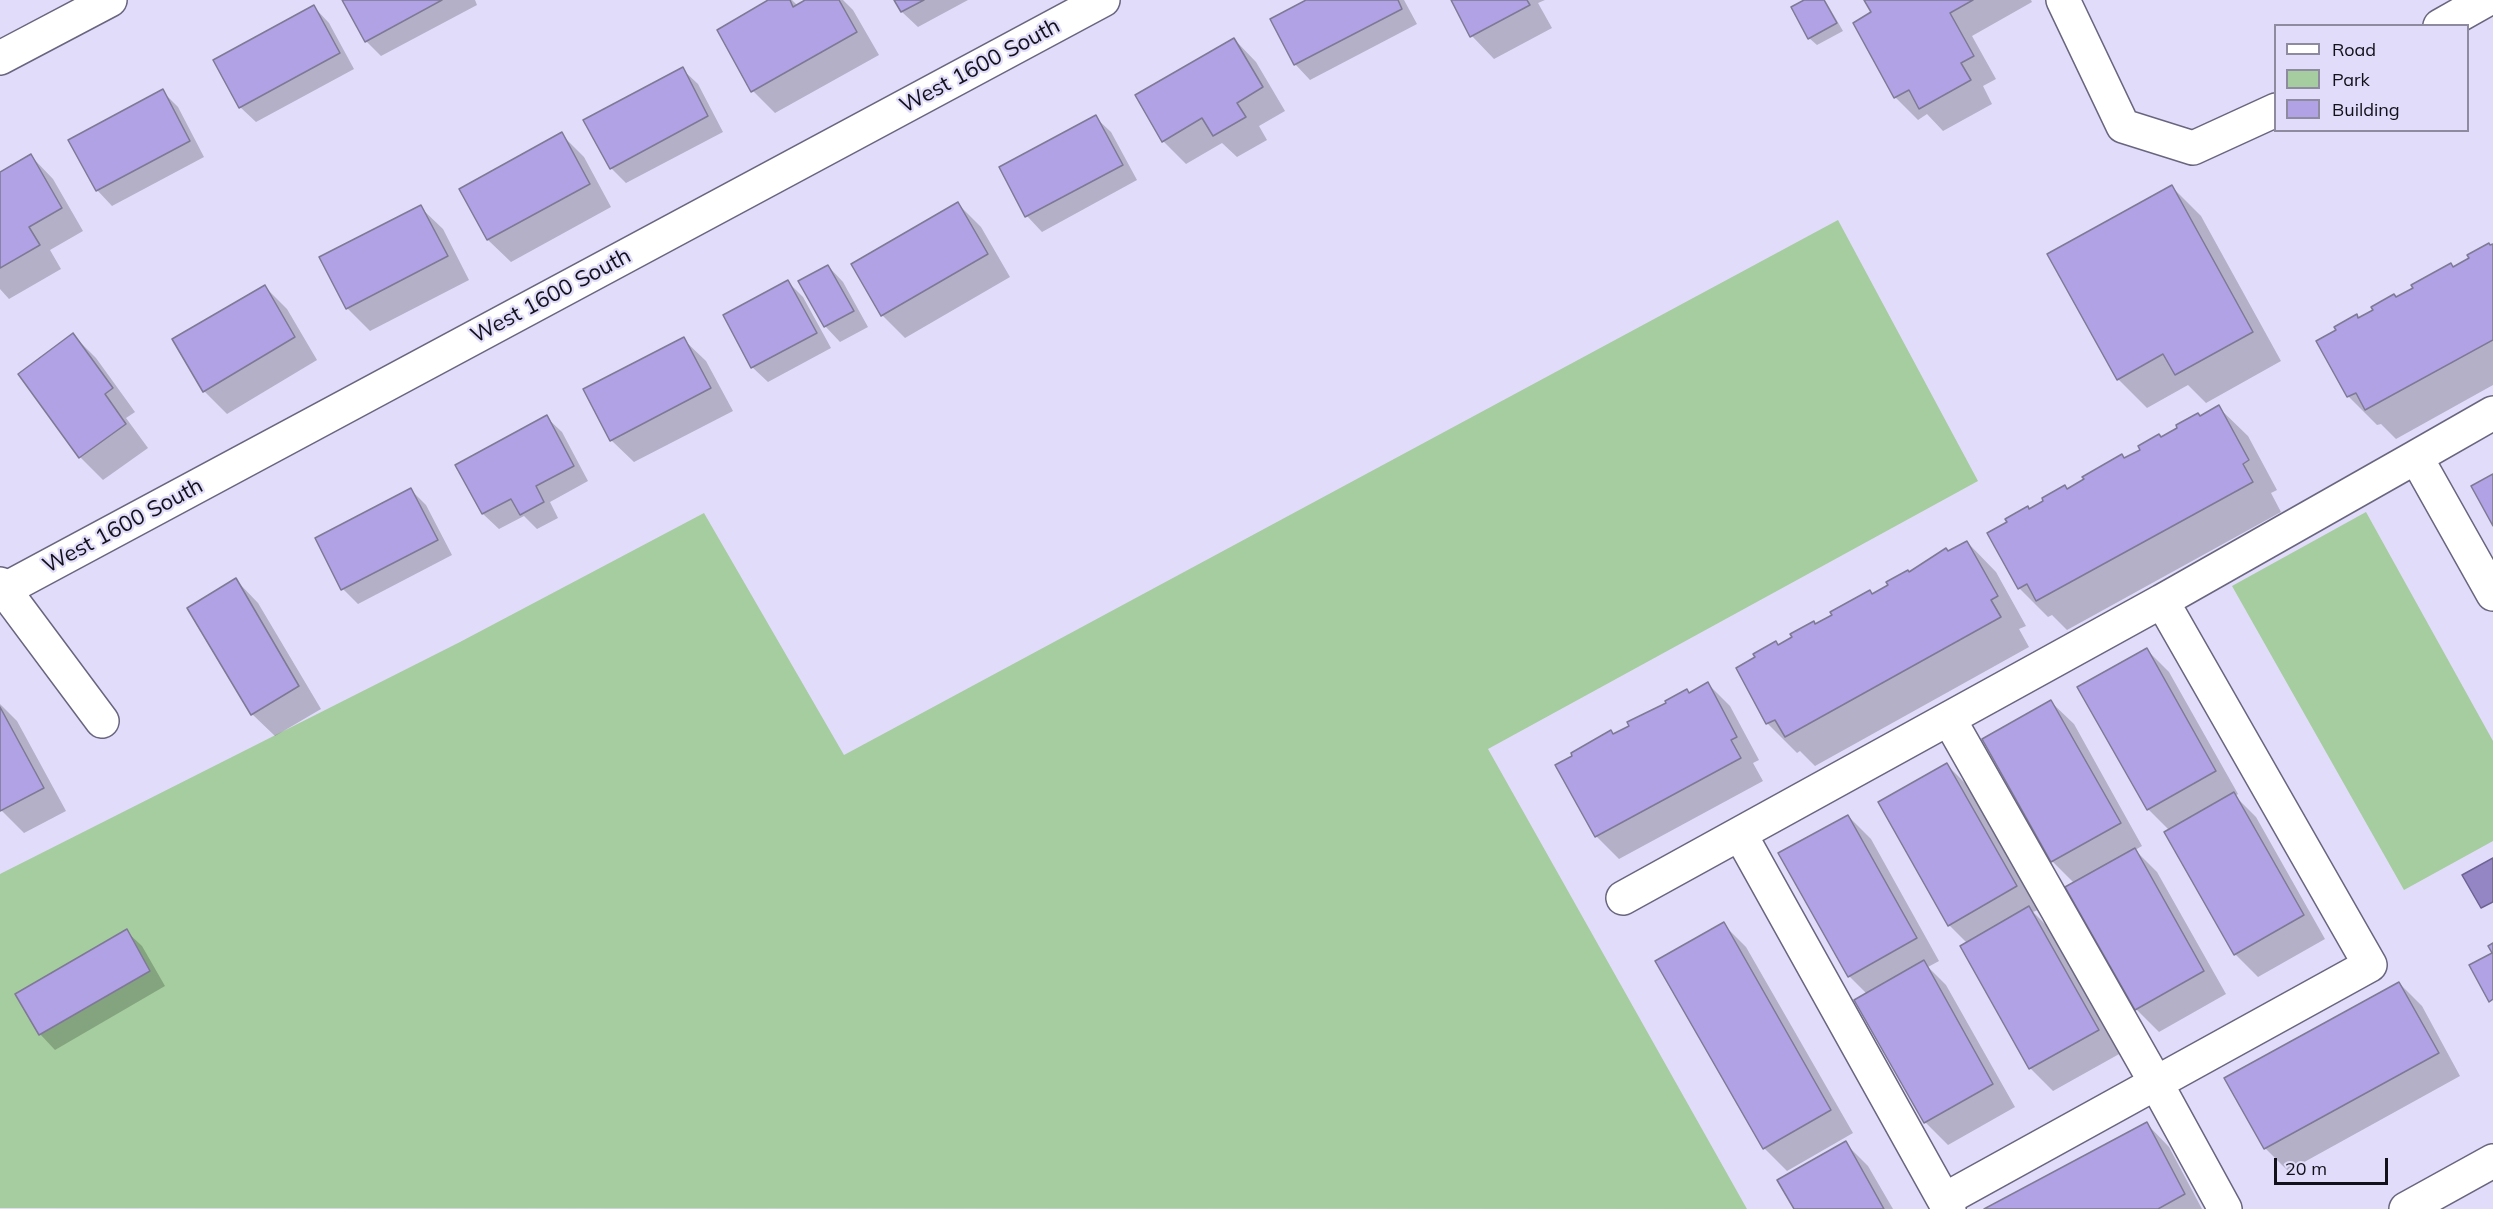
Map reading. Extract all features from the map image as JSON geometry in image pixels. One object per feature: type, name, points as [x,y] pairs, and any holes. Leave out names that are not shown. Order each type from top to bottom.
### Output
[{"type":"street","points":[[0,58],[110,0]]},
{"type":"street","name":"West 1600 South","points":[[1,589],[1103,0]]},
{"type":"street","points":[[2063,0],[2123,126],[2193,148],[2274,111]]},
{"type":"street","points":[[2444,24],[2486,0]]},
{"type":"street","points":[[1623,898],[2162,602],[2493,413]]},
{"type":"street","points":[[2416,457],[2493,594]]},
{"type":"street","points":[[1,589],[102,721]]},
{"type":"street","points":[[1740,834],[1946,1204],[2156,1083],[2370,965],[2162,602]]},
{"type":"street","points":[[1949,718],[2225,1209]]},
{"type":"street","points":[[2406,1209],[2493,1161]]},
{"type":"green space","points":[[1838,220],[1978,481],[1488,749],[1747,1209],[0,1208],[0,874],[460,642],[704,513],[844,755]]},
{"type":"green space","points":[[2366,512],[2493,741],[2493,841],[2404,890],[2232,586]]},
{"type":"shaded area","points":[[2493,858],[2493,902],[2481,908],[2462,875]]},
{"type":"building","points":[[342,0],[442,0],[365,42]]},
{"type":"building","points":[[768,0],[790,0],[793,7],[805,0],[839,0],[857,32],[751,92],[717,30]]},
{"type":"building","points":[[894,0],[924,0],[901,12]]},
{"type":"building","points":[[1306,0],[1398,0],[1402,9],[1294,65],[1270,19]]},
{"type":"building","points":[[1451,0],[1527,0],[1530,5],[1470,37]]},
{"type":"building","points":[[1804,0],[1824,0],[1837,23],[1808,39],[1791,7]]},
{"type":"building","points":[[1864,0],[1973,0],[1950,13],[1974,56],[1961,63],[1971,80],[1919,109],[1909,90],[1894,98],[1853,23],[1871,12]]},
{"type":"building","points":[[314,5],[340,53],[239,108],[213,60]]},
{"type":"building","points":[[1234,38],[1263,87],[1237,103],[1246,117],[1213,136],[1202,118],[1162,142],[1135,95]]},
{"type":"building","points":[[683,67],[708,116],[610,169],[583,120]]},
{"type":"building","points":[[163,89],[190,141],[96,191],[68,140]]},
{"type":"building","points":[[1096,115],[1123,165],[1025,217],[999,167]]},
{"type":"building","points":[[562,132],[590,184],[487,240],[459,189]]},
{"type":"building","points":[[31,154],[62,208],[29,227],[40,245],[0,268],[0,172]]},
{"type":"building","points":[[2172,185],[2253,332],[2175,375],[2163,354],[2117,380],[2047,254]]},
{"type":"building","points":[[958,202],[988,254],[881,316],[851,264]]},
{"type":"building","points":[[421,205],[448,256],[346,309],[319,257]]},
{"type":"building","points":[[2489,243],[2493,244],[2493,340],[2365,410],[2356,393],[2347,397],[2316,341],[2336,330],[2334,327],[2357,314],[2358,318],[2373,310],[2371,307],[2394,294],[2396,297],[2413,288],[2411,285],[2451,263],[2453,267],[2469,258],[2467,255]]},
{"type":"building","points":[[828,265],[854,311],[824,327],[798,281]]},
{"type":"building","points":[[788,280],[817,333],[751,368],[723,315]]},
{"type":"building","points":[[265,285],[295,337],[203,392],[172,339]]},
{"type":"building","points":[[73,333],[113,388],[105,394],[126,424],[79,458],[18,374]]},
{"type":"building","points":[[684,337],[711,388],[610,441],[583,389]]},
{"type":"building","points":[[2219,405],[2249,460],[2243,464],[2253,482],[2036,601],[2027,584],[2018,589],[1987,533],[2007,522],[2005,519],[2028,506],[2029,509],[2043,501],[2042,498],[2065,485],[2067,489],[2084,479],[2082,477],[2122,454],[2124,458],[2140,450],[2138,446],[2159,434],[2161,437],[2177,428],[2176,425],[2198,413],[2200,416]]},
{"type":"building","points":[[547,415],[574,466],[536,486],[544,502],[520,515],[511,499],[482,514],[455,465]]},
{"type":"building","points":[[2493,474],[2493,526],[2471,486]]},
{"type":"building","points":[[411,488],[438,540],[341,590],[315,538]]},
{"type":"building","points":[[1967,541],[1998,596],[1991,600],[2001,617],[1785,737],[1775,720],[1766,724],[1736,668],[1755,657],[1753,654],[1776,641],[1778,645],[1792,637],[1790,634],[1814,621],[1815,624],[1832,615],[1830,612],[1870,590],[1872,594],[1888,585],[1886,582],[1908,570],[1909,572],[1946,548],[1948,551]]},
{"type":"building","points":[[236,578],[299,686],[251,715],[187,608]]},
{"type":"building","points":[[2147,648],[2216,771],[2147,810],[2077,687]]},
{"type":"building","points":[[1708,682],[1737,737],[1731,740],[1741,758],[1595,837],[1555,765],[1611,730],[1613,734],[1629,726],[1627,722],[1666,703],[1665,701],[1687,689],[1689,693]]},
{"type":"building","points":[[2051,700],[2121,823],[2051,862],[1982,739]]},
{"type":"building","points":[[0,707],[44,788],[0,811]]},
{"type":"building","points":[[1947,763],[2017,886],[1948,926],[1878,802]]},
{"type":"building","points":[[2234,792],[2304,915],[2234,955],[2164,832]]},
{"type":"building","points":[[1848,815],[1917,938],[1848,977],[1778,853]]},
{"type":"building","points":[[2135,848],[2204,971],[2135,1010],[2065,887]]},
{"type":"building","points":[[2029,906],[2099,1030],[2029,1069],[1960,946]]},
{"type":"building","points":[[1724,922],[1831,1110],[1763,1149],[1655,961]]},
{"type":"building","points":[[127,929],[150,971],[39,1035],[15,994]]},
{"type":"building","points":[[2493,943],[2493,999],[2489,1002],[2469,965],[2492,953],[2488,946]]},
{"type":"building","points":[[1924,960],[1993,1084],[1924,1123],[1854,1000]]},
{"type":"building","points":[[2399,982],[2439,1053],[2264,1149],[2224,1078]]},
{"type":"building","points":[[2147,1122],[2185,1194],[2158,1209],[1984,1209]]},
{"type":"building","points":[[1846,1141],[1884,1209],[1794,1209],[1777,1180]]}]
